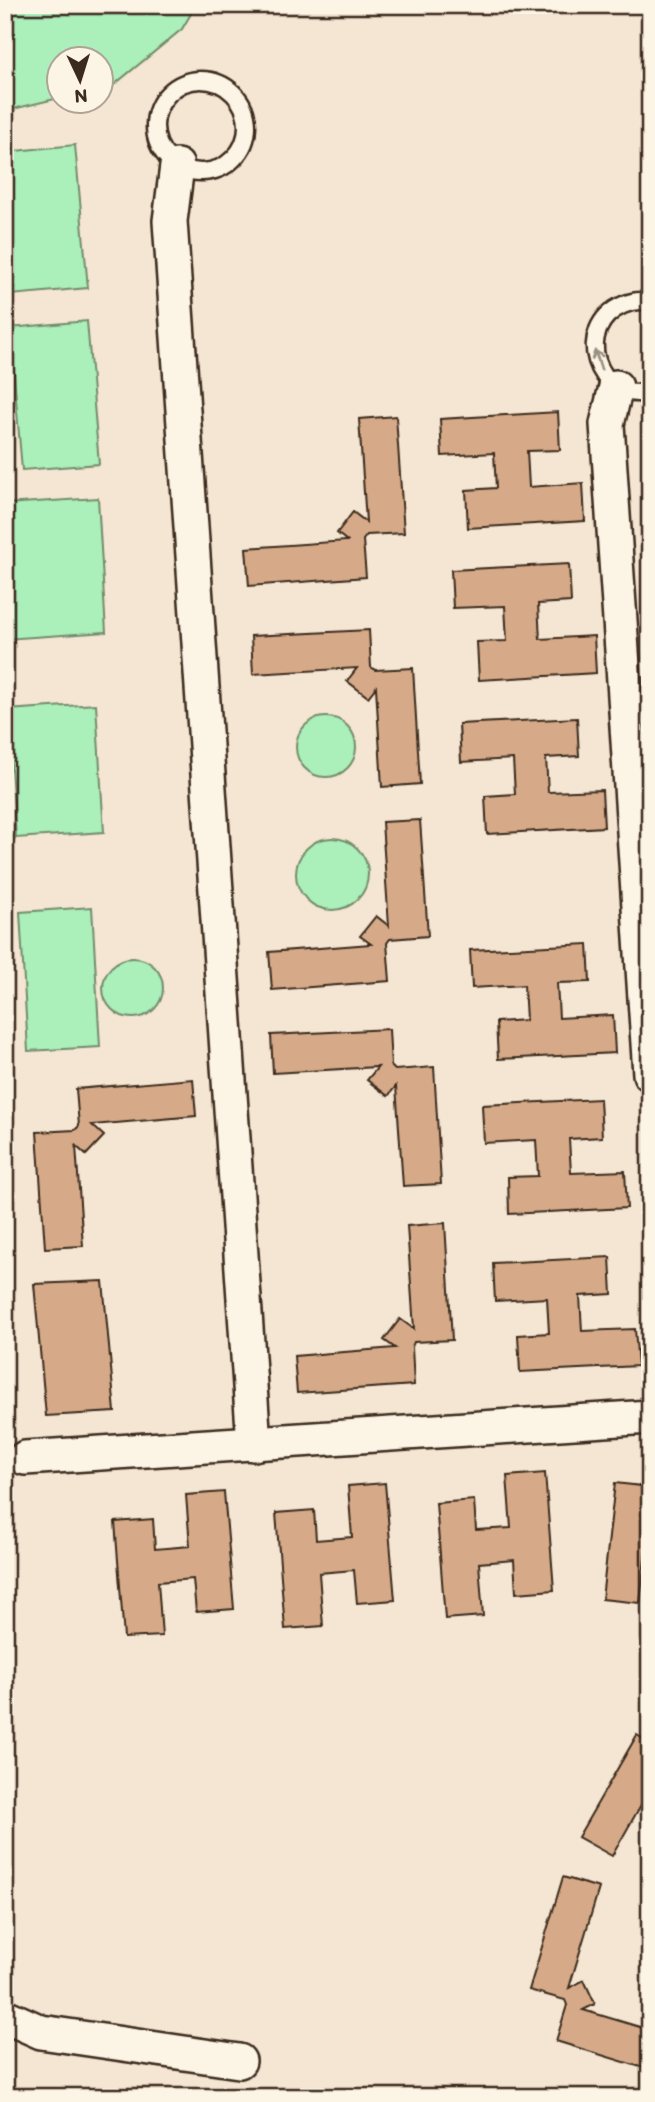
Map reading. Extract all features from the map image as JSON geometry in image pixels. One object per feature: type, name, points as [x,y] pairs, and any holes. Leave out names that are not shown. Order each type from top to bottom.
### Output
[{"type":"street","points":[[177,166],[170,221],[254,1444]]},
{"type":"street","points":[[617,387],[607,424],[650,1074]]},
{"type":"street","points":[[25,1458],[650,1417]]},
{"type":"street","points":[[5,2016],[41,2032],[239,2062]]},
{"type":"lane","points":[[190,81],[221,83],[234,92],[243,104],[247,134],[242,148],[233,160],[221,168],[206,172],[177,166],[165,156],[157,142],[157,111],[164,97],[176,87],[190,81]]},
{"type":"lane","points":[[650,302],[630,302],[615,308],[604,319],[597,332],[594,348],[597,363],[605,376],[617,387],[631,392],[650,392]]},
{"type":"green space","points":[[5,5],[196,5],[182,29],[116,83],[116,46],[46,46],[46,101],[5,111]]},
{"type":"green space","points":[[75,145],[88,288],[11,295],[5,230],[5,152]]},
{"type":"green space","points":[[87,321],[99,464],[22,470],[10,328]]},
{"type":"green space","points":[[98,498],[106,632],[5,639],[5,504]]},
{"type":"green space","points":[[96,704],[104,832],[16,838],[7,710]]},
{"type":"green space","points":[[320,717],[332,717],[351,730],[356,747],[354,759],[343,772],[332,777],[320,777],[301,764],[296,753],[296,741],[309,722]]},
{"type":"green space","points":[[332,838],[352,844],[362,854],[368,874],[362,894],[352,904],[332,910],[312,904],[302,894],[296,874],[302,854],[312,844]]},
{"type":"green space","points":[[92,907],[100,1047],[28,1051],[20,912]]},
{"type":"green space","points":[[133,958],[150,963],[158,971],[163,988],[158,1005],[150,1013],[133,1018],[116,1013],[108,1005],[103,988],[108,971],[116,963]]},
{"type":"building","points":[[558,412],[560,450],[527,451],[529,487],[583,483],[585,521],[468,528],[466,490],[496,488],[494,453],[442,456],[440,419]]},
{"type":"building","points":[[396,416],[404,533],[367,535],[363,540],[366,577],[249,586],[246,548],[347,541],[337,533],[353,512],[366,522],[359,419]]},
{"type":"building","points":[[569,564],[571,602],[538,604],[540,639],[594,636],[596,673],[479,680],[477,642],[507,641],[505,606],[453,608],[451,570]]},
{"type":"building","points":[[369,630],[371,667],[375,670],[413,668],[420,784],[382,787],[376,687],[368,697],[347,681],[357,668],[253,674],[251,636]]},
{"type":"building","points":[[577,718],[579,756],[546,758],[548,792],[602,790],[604,827],[487,834],[485,796],[515,794],[513,759],[461,762],[459,724]]},
{"type":"building","points":[[420,820],[428,936],[390,939],[387,943],[390,981],[272,990],[269,952],[371,944],[360,936],[376,916],[389,926],[382,822]]},
{"type":"building","points":[[588,944],[590,982],[557,983],[559,1018],[613,1015],[615,1053],[498,1059],[496,1022],[526,1020],[524,985],[472,988],[470,950]]},
{"type":"building","points":[[389,1029],[391,1066],[395,1070],[434,1067],[441,1184],[403,1186],[396,1086],[388,1096],[367,1080],[378,1067],[273,1073],[271,1035]]},
{"type":"building","points":[[193,1079],[196,1116],[92,1125],[104,1136],[86,1155],[76,1146],[83,1246],[45,1248],[37,1132],[75,1130],[79,1126],[76,1089]]},
{"type":"building","points":[[600,1099],[602,1137],[569,1139],[571,1173],[625,1171],[627,1208],[509,1214],[508,1177],[538,1176],[536,1140],[484,1143],[482,1105]]},
{"type":"building","points":[[445,1223],[452,1340],[414,1342],[414,1385],[297,1393],[294,1356],[395,1348],[384,1340],[400,1319],[414,1329],[407,1226]]},
{"type":"building","points":[[610,1257],[612,1294],[580,1296],[582,1331],[635,1329],[638,1366],[520,1372],[518,1335],[549,1333],[547,1298],[495,1301],[493,1263]]},
{"type":"building","points":[[103,1281],[115,1412],[46,1416],[34,1284]]},
{"type":"building","points":[[545,1473],[554,1590],[516,1593],[514,1560],[479,1563],[483,1616],[445,1619],[436,1503],[474,1500],[476,1530],[511,1528],[507,1476]]},
{"type":"building","points":[[385,1483],[395,1600],[357,1603],[354,1570],[319,1573],[323,1626],[285,1629],[276,1513],[314,1510],[316,1540],[352,1537],[348,1486]]},
{"type":"building","points":[[615,1483],[650,1487],[650,1550],[646,1549],[640,1603],[602,1599]]},
{"type":"building","points":[[224,1492],[234,1609],[196,1612],[193,1579],[158,1582],[162,1636],[124,1638],[115,1522],[153,1519],[155,1549],[190,1546],[186,1495]]},
{"type":"building","points":[[637,1735],[650,1743],[650,1789],[612,1856],[578,1837]]},
{"type":"building","points":[[563,1877],[599,1888],[569,1988],[584,1980],[595,2004],[583,2010],[650,2030],[650,2070],[556,2041],[567,2005],[565,2000],[529,1990]]}]
